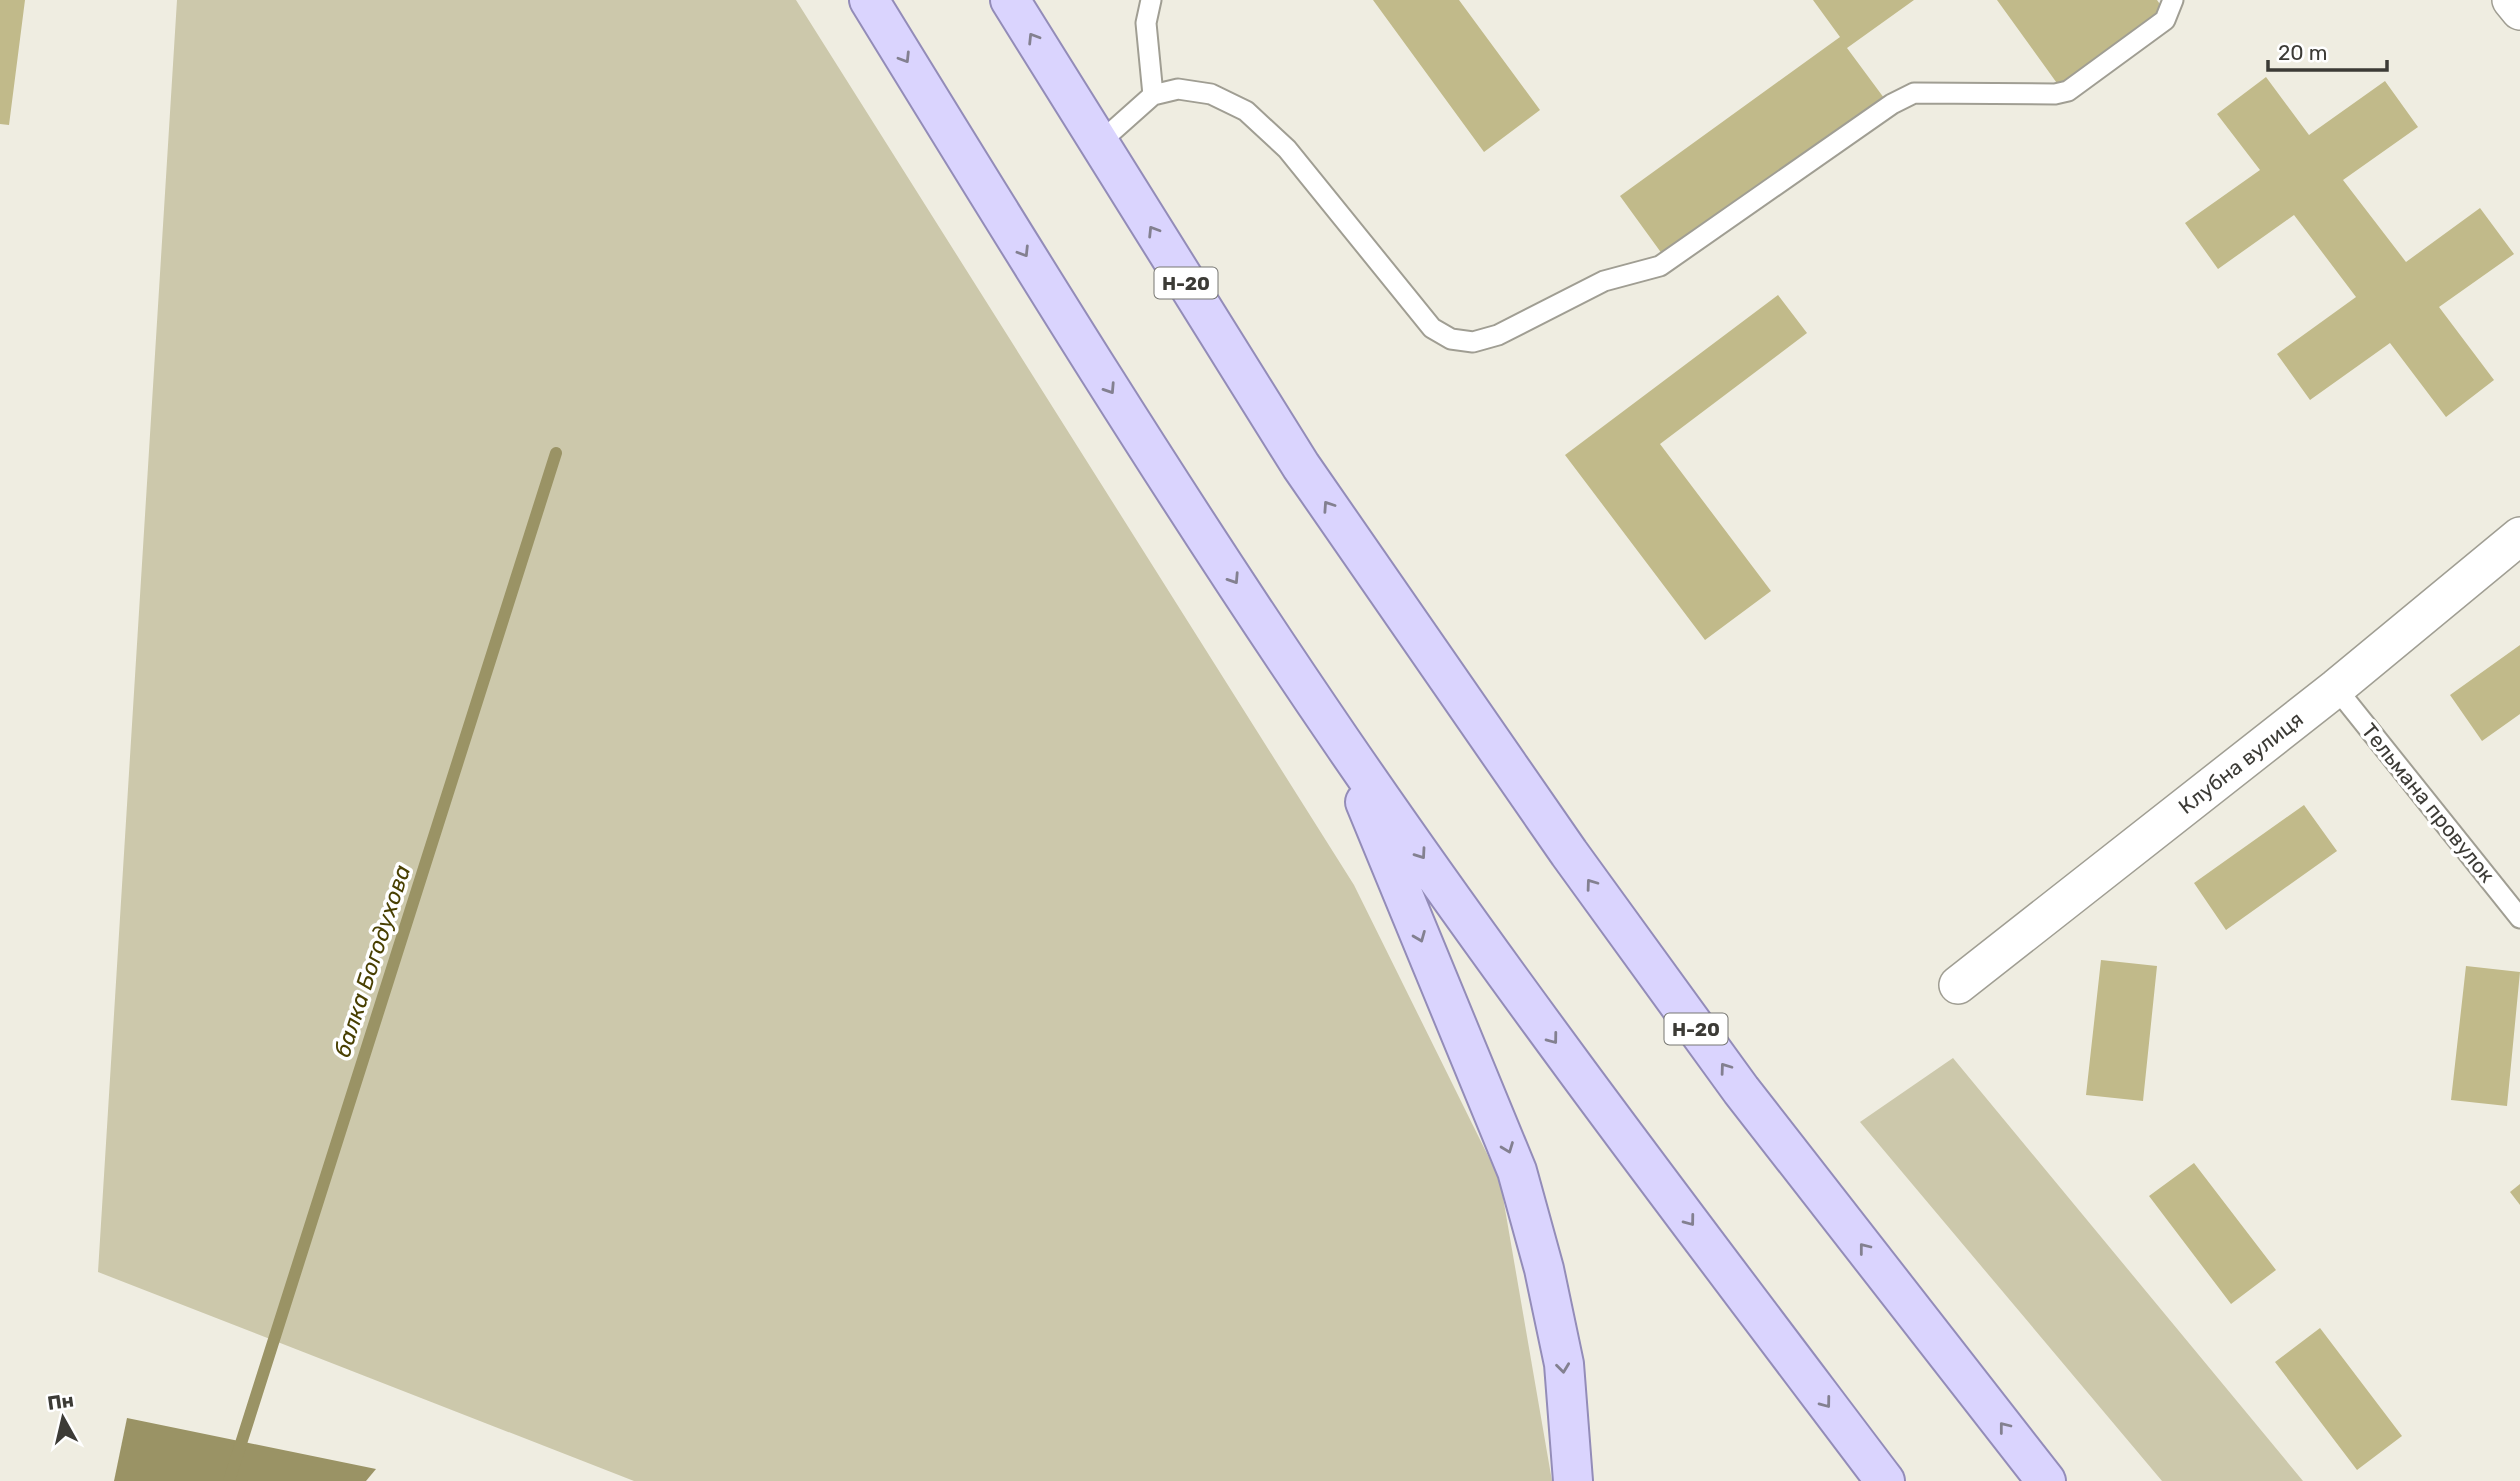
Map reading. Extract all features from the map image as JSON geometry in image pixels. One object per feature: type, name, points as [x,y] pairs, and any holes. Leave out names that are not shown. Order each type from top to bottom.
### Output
[{"type":"main road","points":[[869,0],[1073,331],[1339,738],[1530,1009],[1885,1481]]},
{"type":"main road","name":"Н-20","points":[[1010,0],[1301,466],[1577,864],[1741,1090],[2046,1481]]},
{"type":"main road","points":[[1339,738],[1517,1171],[1544,1269],[1564,1364],[1573,1481]]},
{"type":"street","points":[[2511,0],[2520,11]]},
{"type":"street","name":"Клубна вулиця","points":[[1958,985],[2336,688],[2520,536]]},
{"type":"lane","points":[[1151,0],[1146,23],[1153,95]]},
{"type":"lane","points":[[1098,144],[1153,95],[1178,89],[1211,94],[1246,111],[1287,149],[1432,328],[1451,339],[1473,342],[1498,335],[1604,281],[1660,266],[1892,104],[1914,93],[2055,94],[2068,91],[2165,20],[2173,0]]},
{"type":"lane","name":"Тельмана провулок","points":[[2336,688],[2520,918]]},
{"type":"shaded area","points":[[177,0],[796,0],[1354,885],[1500,1180],[1552,1481],[634,1481],[98,1272]]},
{"type":"shaded area","points":[[1953,1058],[2303,1481],[2162,1481],[1860,1122]]},
{"type":"shaded area","points":[[127,1418],[376,1469],[366,1481],[114,1481]]},
{"type":"building","points":[[0,0],[25,0],[9,125],[0,124]]},
{"type":"building","points":[[1373,0],[1459,0],[1540,110],[1484,152]]},
{"type":"building","points":[[1813,0],[1914,0],[1847,48],[1884,98],[1665,258],[1620,196],[1840,37]]},
{"type":"building","points":[[1997,0],[2157,0],[2164,10],[2059,86]]},
{"type":"building","points":[[2266,77],[2309,135],[2385,81],[2418,127],[2343,180],[2406,262],[2480,208],[2514,254],[2439,307],[2494,380],[2446,417],[2390,343],[2310,400],[2277,354],[2356,297],[2294,215],[2218,269],[2185,223],[2260,170],[2217,114]]},
{"type":"building","points":[[1778,295],[1807,333],[1660,444],[1771,591],[1705,640],[1565,455]]},
{"type":"building","points":[[2520,645],[2520,714],[2482,741],[2450,695]]},
{"type":"building","points":[[2304,805],[2337,851],[2226,930],[2194,883]]},
{"type":"building","points":[[2101,960],[2157,966],[2143,1101],[2086,1095]]},
{"type":"building","points":[[2466,966],[2520,972],[2507,1106],[2451,1100]]},
{"type":"building","points":[[2194,1163],[2276,1270],[2231,1304],[2149,1196]]},
{"type":"building","points":[[2520,1184],[2520,1205],[2510,1192]]},
{"type":"building","points":[[2320,1328],[2402,1436],[2357,1470],[2275,1362]]},
{"type":"waterway","name":"балка Богодухова","points":[[229,1481],[556,453]]}]
